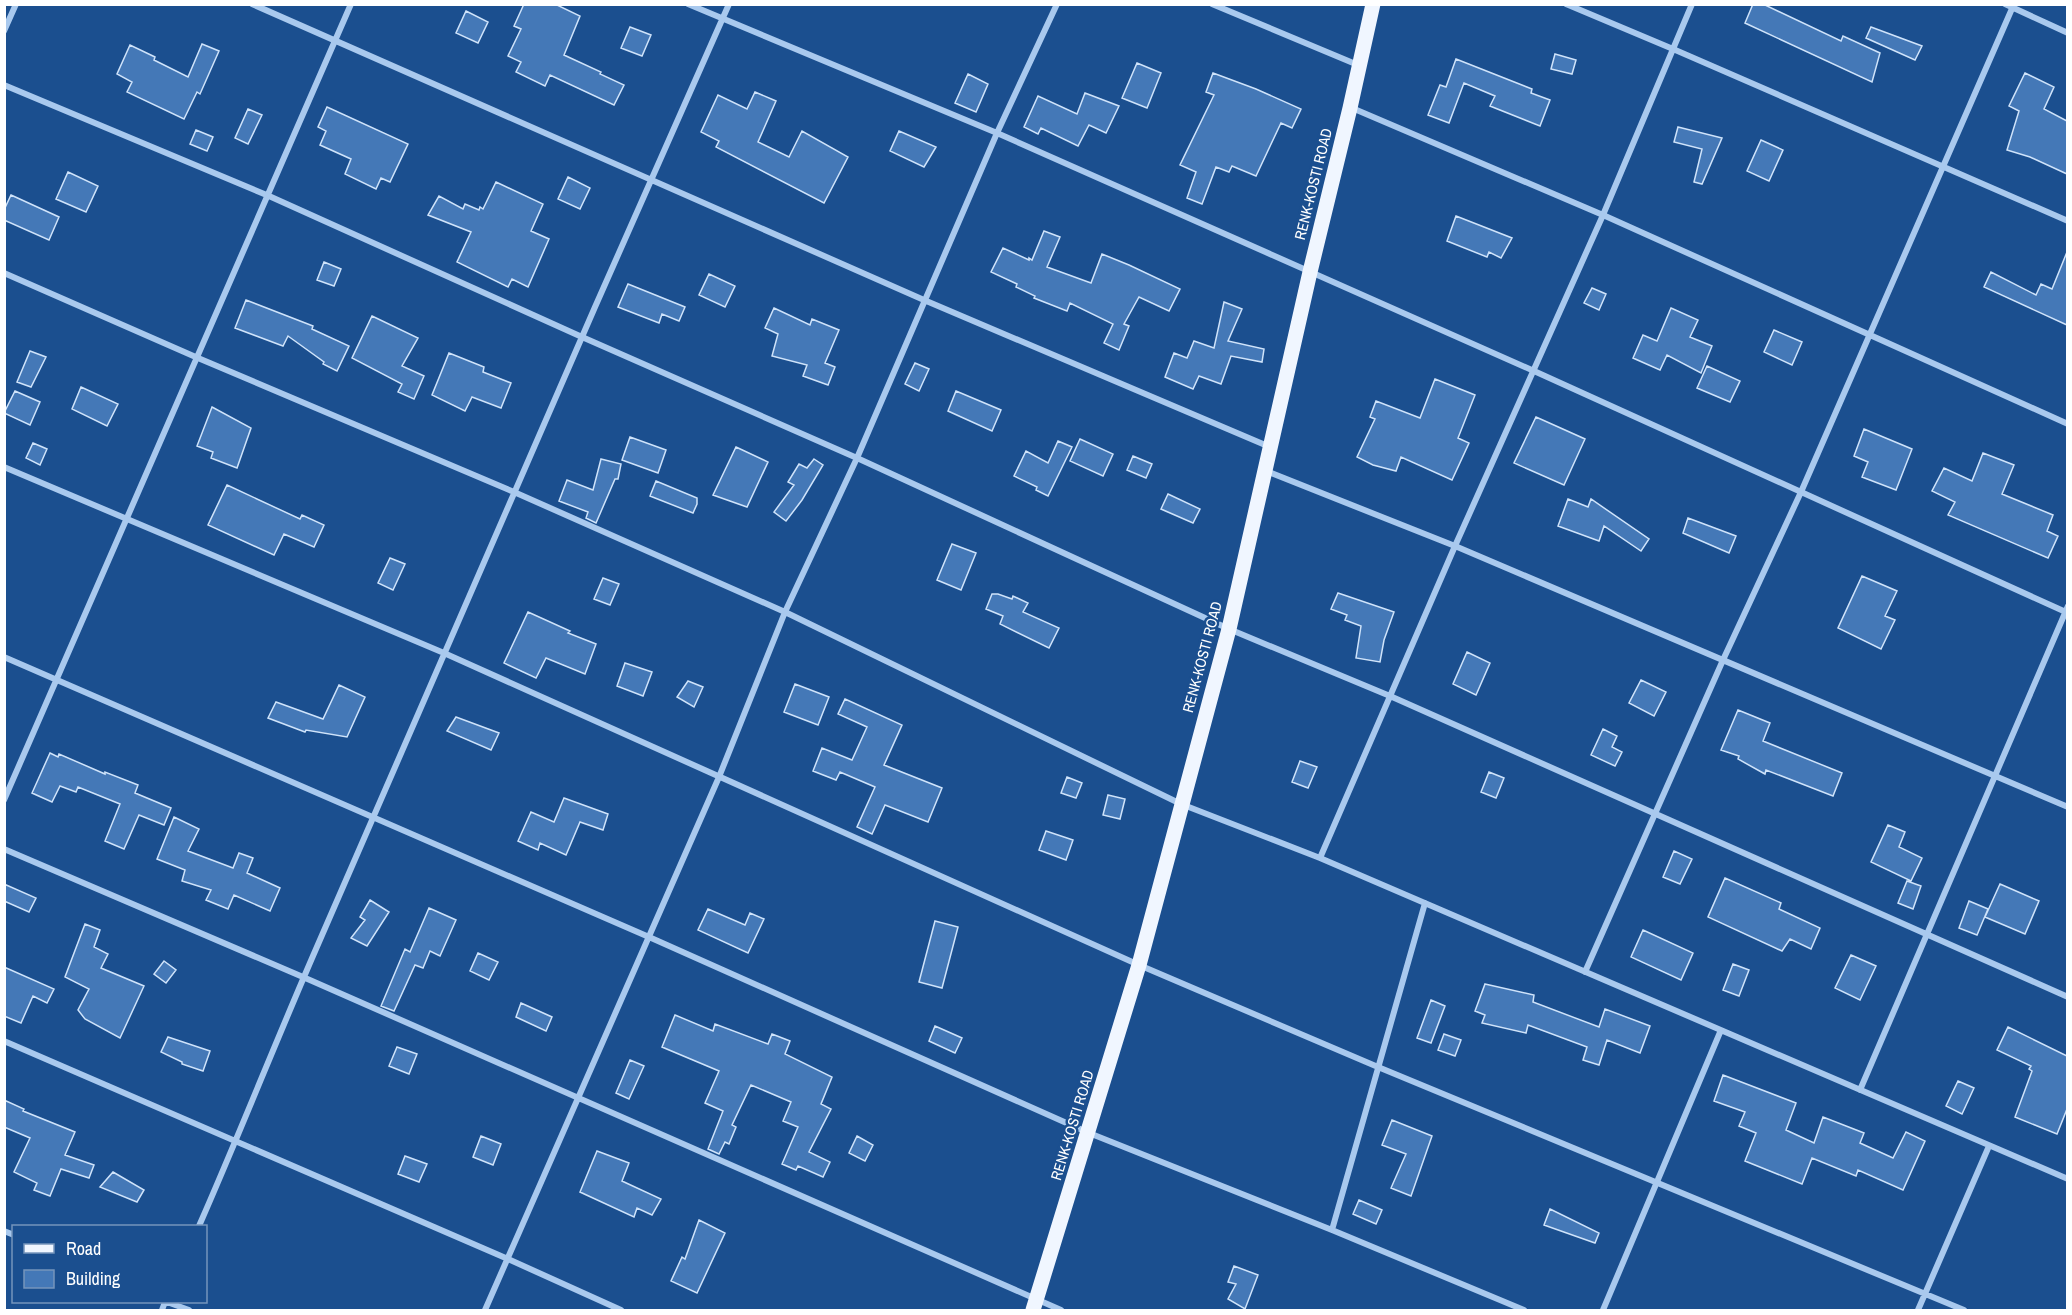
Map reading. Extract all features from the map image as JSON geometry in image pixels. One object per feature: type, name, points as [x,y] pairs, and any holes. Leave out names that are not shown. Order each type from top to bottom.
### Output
[{"type":"main road","name":"RENK-KOSTI ROAD","points":[[1035,1306],[1139,965],[1229,629],[1373,4]]},
{"type":"street","points":[[4,31],[16,4]]},
{"type":"street","points":[[252,4],[924,300],[1271,447]]},
{"type":"street","points":[[4,800],[351,4]]},
{"type":"street","points":[[688,4],[997,134],[2067,610],[1860,1090]]},
{"type":"street","points":[[200,1225],[303,977],[729,4]]},
{"type":"street","points":[[484,1311],[719,777],[785,612],[857,458],[997,134],[1057,4]]},
{"type":"street","points":[[1212,4],[1359,65]]},
{"type":"street","points":[[1566,4],[2067,221]]},
{"type":"street","points":[[1320,858],[1455,546],[1603,215],[1692,4]]},
{"type":"street","points":[[2005,4],[2067,33]]},
{"type":"street","points":[[1585,972],[1800,492],[2013,6]]},
{"type":"street","points":[[4,85],[269,196],[857,458],[1229,629],[1390,696],[2067,997]]},
{"type":"street","points":[[1350,108],[1603,215],[2067,424]]},
{"type":"street","points":[[4,273],[514,492],[785,612],[1181,804],[1320,858],[2067,1179]]},
{"type":"street","points":[[4,467],[444,653],[1139,965],[1964,1311]]},
{"type":"street","points":[[1265,471],[1455,546],[2067,807]]},
{"type":"street","points":[[4,657],[649,937],[1089,1133],[1332,1230],[1524,1311]]},
{"type":"street","points":[[4,849],[303,977],[1035,1306],[1061,1311]]},
{"type":"street","points":[[1332,1230],[1425,903]]},
{"type":"street","points":[[1603,1311],[1721,1030]]},
{"type":"street","points":[[4,1041],[508,1259],[621,1311]]},
{"type":"street","points":[[1918,1311],[1989,1146]]},
{"type":"street","points":[[169,1303],[189,1311]]},
{"type":"building","points":[[524,4],[555,4],[580,16],[564,55],[624,85],[614,105],[550,75],[545,86],[516,72],[521,62],[508,56],[521,29],[514,26]]},
{"type":"building","points":[[1753,4],[1763,4],[1841,41],[1843,36],[1880,53],[1872,82],[1745,23]]},
{"type":"building","points":[[466,11],[488,22],[478,43],[456,33]]},
{"type":"building","points":[[630,27],[651,35],[642,56],[621,48]]},
{"type":"building","points":[[1871,27],[1922,46],[1915,60],[1866,38]]},
{"type":"building","points":[[202,44],[219,51],[200,94],[197,92],[184,119],[127,92],[132,82],[117,74],[130,45],[188,77]]},
{"type":"building","points":[[1555,54],[1576,60],[1572,74],[1551,69]]},
{"type":"building","points":[[1456,59],[1532,89],[1531,93],[1550,100],[1540,126],[1490,106],[1495,96],[1464,83],[1449,123],[1428,115],[1440,85],[1446,87]]},
{"type":"building","points":[[1137,63],[1161,73],[1147,108],[1122,98]]},
{"type":"building","points":[[1213,73],[1301,109],[1292,128],[1281,123],[1256,176],[1232,166],[1229,172],[1216,167],[1202,204],[1187,198],[1196,172],[1180,165],[1214,95],[1206,92]]},
{"type":"building","points":[[2025,73],[2054,87],[2044,109],[2067,121],[2067,174],[2030,157],[2007,150],[2019,111],[2009,106]]},
{"type":"building","points":[[968,74],[988,84],[976,112],[955,103]]},
{"type":"building","points":[[755,92],[776,101],[758,142],[789,157],[802,131],[848,157],[824,203],[716,147],[719,141],[701,132],[718,95],[747,109]]},
{"type":"building","points":[[1085,93],[1119,106],[1106,133],[1089,125],[1078,146],[1041,128],[1038,134],[1024,127],[1038,96],[1077,114]]},
{"type":"building","points":[[327,107],[408,144],[390,182],[381,178],[376,189],[345,174],[351,159],[320,145],[326,131],[318,127]]},
{"type":"building","points":[[248,109],[262,115],[248,144],[235,138]]},
{"type":"building","points":[[1678,127],[1722,138],[1702,184],[1694,182],[1702,149],[1674,142]]},
{"type":"building","points":[[196,130],[213,137],[207,151],[190,144]]},
{"type":"building","points":[[899,131],[936,147],[924,167],[890,151]]},
{"type":"building","points":[[1761,140],[1783,150],[1769,181],[1747,171]]},
{"type":"building","points":[[68,172],[98,186],[86,212],[56,199]]},
{"type":"building","points":[[568,177],[590,188],[580,209],[558,199]]},
{"type":"building","points":[[496,182],[543,204],[531,231],[549,239],[528,287],[512,279],[508,287],[457,262],[471,232],[428,215],[439,196],[463,209],[465,204],[479,210],[480,207],[483,209]]},
{"type":"building","points":[[11,195],[59,217],[49,240],[4,220],[4,210]]},
{"type":"building","points":[[1456,216],[1512,238],[1501,258],[1489,252],[1487,257],[1447,241]]},
{"type":"building","points":[[1044,231],[1060,237],[1047,267],[1091,283],[1102,254],[1180,289],[1169,311],[1139,297],[1124,324],[1129,326],[1119,350],[1104,343],[1113,324],[1070,303],[1067,311],[1034,298],[1035,296],[1016,287],[1017,284],[991,272],[1003,248],[1032,260]]},
{"type":"building","points":[[2067,252],[2067,325],[1984,287],[1991,272],[2036,295],[2041,284],[2052,289]]},
{"type":"building","points":[[324,262],[341,269],[334,286],[317,280]]},
{"type":"building","points":[[709,274],[735,286],[725,307],[699,295]]},
{"type":"building","points":[[628,284],[685,307],[679,321],[662,314],[659,323],[618,307]]},
{"type":"building","points":[[1592,288],[1606,294],[1599,310],[1584,303]]},
{"type":"building","points":[[246,300],[313,326],[312,329],[349,346],[337,371],[323,364],[324,362],[288,336],[283,346],[235,328]]},
{"type":"building","points":[[1224,302],[1242,309],[1228,341],[1264,349],[1262,362],[1231,356],[1221,384],[1199,376],[1193,389],[1165,377],[1174,353],[1187,358],[1194,341],[1214,348]]},
{"type":"building","points":[[774,308],[810,325],[812,319],[839,330],[825,363],[835,367],[828,385],[803,376],[807,365],[772,356],[778,334],[765,328]]},
{"type":"building","points":[[1671,308],[1698,320],[1690,337],[1712,346],[1701,373],[1667,355],[1660,370],[1633,358],[1643,335],[1657,341]]},
{"type":"building","points":[[372,316],[418,338],[402,366],[424,376],[414,399],[398,392],[402,384],[352,358]]},
{"type":"building","points":[[1774,330],[1802,342],[1792,365],[1764,352]]},
{"type":"building","points":[[30,351],[46,357],[31,387],[17,382]]},
{"type":"building","points":[[449,353],[484,367],[483,372],[511,383],[501,408],[472,397],[465,411],[432,395]]},
{"type":"building","points":[[915,363],[929,369],[919,391],[905,384]]},
{"type":"building","points":[[1707,366],[1740,381],[1730,402],[1697,388]]},
{"type":"building","points":[[1435,379],[1475,395],[1458,438],[1469,443],[1452,480],[1401,457],[1396,471],[1373,465],[1357,457],[1375,419],[1370,417],[1376,401],[1420,418]]},
{"type":"building","points":[[81,387],[118,404],[107,426],[72,409]]},
{"type":"building","points":[[15,391],[40,402],[30,425],[4,413]]},
{"type":"building","points":[[956,391],[1001,410],[992,431],[948,411]]},
{"type":"building","points":[[212,407],[251,428],[237,468],[211,458],[213,452],[197,446]]},
{"type":"building","points":[[1536,417],[1585,439],[1564,485],[1514,463]]},
{"type":"building","points":[[1864,429],[1912,449],[1896,490],[1862,477],[1868,462],[1854,456]]},
{"type":"building","points":[[630,437],[666,450],[658,473],[622,460]]},
{"type":"building","points":[[1080,439],[1113,454],[1103,476],[1070,461]]},
{"type":"building","points":[[1058,441],[1072,447],[1048,496],[1036,490],[1037,487],[1014,476],[1026,451],[1048,463]]},
{"type":"building","points":[[33,443],[47,449],[40,465],[26,458]]},
{"type":"building","points":[[736,447],[768,462],[747,507],[713,495]]},
{"type":"building","points":[[1983,453],[2014,465],[2002,494],[2053,515],[2047,531],[2058,536],[2048,558],[1948,515],[1955,502],[1932,491],[1944,468],[1972,481]]},
{"type":"building","points":[[1133,456],[1152,464],[1146,478],[1127,470]]},
{"type":"building","points":[[601,459],[621,464],[618,479],[615,479],[596,523],[586,518],[588,512],[559,501],[567,480],[593,490]]},
{"type":"building","points":[[814,459],[823,465],[786,521],[774,512],[794,485],[788,482],[799,464],[807,468]]},
{"type":"building","points":[[656,481],[697,498],[693,513],[650,496]]},
{"type":"building","points":[[227,485],[300,519],[302,515],[324,525],[314,547],[284,534],[274,555],[208,525]]},
{"type":"building","points":[[1168,494],[1200,509],[1193,523],[1161,509]]},
{"type":"building","points":[[1568,499],[1588,507],[1591,499],[1649,539],[1641,551],[1604,526],[1599,541],[1558,526]]},
{"type":"building","points":[[1688,518],[1736,536],[1729,553],[1683,533]]},
{"type":"building","points":[[952,544],[976,553],[961,590],[937,580]]},
{"type":"building","points":[[390,558],[405,564],[393,590],[378,583]]},
{"type":"building","points":[[1862,576],[1897,591],[1885,616],[1895,620],[1881,649],[1838,628]]},
{"type":"building","points":[[603,578],[619,584],[610,605],[594,599]]},
{"type":"building","points":[[1338,593],[1394,612],[1384,640],[1380,662],[1356,658],[1361,626],[1345,620],[1347,615],[1331,609]]},
{"type":"building","points":[[992,594],[1012,599],[1013,596],[1028,603],[1023,612],[1059,628],[1049,648],[1000,624],[1003,616],[986,609]]},
{"type":"building","points":[[528,612],[570,631],[568,633],[596,644],[585,674],[546,658],[536,678],[504,663]]},
{"type":"building","points":[[1467,652],[1490,663],[1476,695],[1453,684]]},
{"type":"building","points":[[625,663],[652,672],[643,696],[617,686]]},
{"type":"building","points":[[1641,680],[1666,692],[1654,716],[1629,703]]},
{"type":"building","points":[[688,681],[703,687],[694,707],[677,697]]},
{"type":"building","points":[[795,684],[829,697],[818,725],[784,712]]},
{"type":"building","points":[[339,685],[365,697],[347,737],[306,730],[305,732],[268,718],[276,702],[323,719]]},
{"type":"building","points":[[845,699],[902,725],[884,765],[942,788],[928,822],[885,805],[872,834],[857,827],[875,787],[840,772],[836,780],[813,771],[822,748],[852,760],[867,727],[838,714]]},
{"type":"building","points":[[1738,710],[1770,723],[1763,741],[1842,773],[1833,796],[1766,770],[1765,774],[1738,759],[1739,756],[1721,750]]},
{"type":"building","points":[[456,717],[499,733],[491,750],[447,731]]},
{"type":"building","points":[[1603,729],[1617,736],[1612,747],[1622,752],[1615,766],[1591,755]]},
{"type":"building","points":[[50,753],[58,757],[59,754],[105,774],[105,772],[138,785],[135,793],[171,808],[164,825],[139,815],[124,849],[105,841],[120,804],[78,787],[76,792],[60,786],[52,802],[32,793]]},
{"type":"building","points":[[1300,761],[1317,767],[1308,788],[1292,782]]},
{"type":"building","points":[[1489,772],[1504,778],[1496,798],[1481,792]]},
{"type":"building","points":[[1067,777],[1082,783],[1076,798],[1061,793]]},
{"type":"building","points":[[1108,795],[1125,799],[1120,819],[1103,815]]},
{"type":"building","points":[[564,798],[608,814],[603,830],[580,822],[566,855],[540,843],[538,850],[518,841],[531,812],[554,822]]},
{"type":"building","points":[[174,817],[199,829],[188,851],[233,868],[239,853],[253,858],[247,873],[280,888],[270,911],[234,895],[228,909],[206,900],[211,890],[182,881],[185,870],[157,859]]},
{"type":"building","points":[[1888,825],[1905,832],[1899,847],[1922,858],[1911,881],[1871,862]]},
{"type":"building","points":[[1046,831],[1073,840],[1066,860],[1039,850]]},
{"type":"building","points":[[1674,851],[1692,859],[1680,884],[1663,877]]},
{"type":"building","points":[[1725,878],[1781,903],[1779,909],[1820,928],[1811,949],[1790,939],[1782,951],[1708,917]]},
{"type":"building","points":[[1907,881],[1921,886],[1913,909],[1898,903]]},
{"type":"building","points":[[4,884],[36,898],[29,912],[4,901]]},
{"type":"building","points":[[2000,884],[2039,901],[2025,934],[1985,917]]},
{"type":"building","points":[[370,900],[389,912],[367,946],[351,938],[365,920],[360,917]]},
{"type":"building","points":[[1969,901],[1988,909],[1977,935],[1959,928]]},
{"type":"building","points":[[429,908],[456,920],[440,956],[430,951],[423,968],[415,965],[394,1011],[381,1006],[405,949],[410,952]]},
{"type":"building","points":[[708,909],[745,925],[750,913],[764,919],[748,953],[698,930]]},
{"type":"building","points":[[935,921],[958,927],[942,988],[919,982]]},
{"type":"building","points":[[85,924],[100,930],[94,947],[108,954],[101,968],[144,986],[120,1038],[85,1019],[78,1010],[89,989],[65,977]]},
{"type":"building","points":[[1643,930],[1693,953],[1681,980],[1631,957]]},
{"type":"building","points":[[478,953],[498,962],[489,980],[470,971]]},
{"type":"building","points":[[1851,955],[1876,966],[1860,1000],[1835,988]]},
{"type":"building","points":[[164,961],[176,970],[166,983],[154,974]]},
{"type":"building","points":[[1733,964],[1749,970],[1739,996],[1723,990]]},
{"type":"building","points":[[4,967],[54,989],[47,1003],[33,996],[21,1023],[4,1016]]},
{"type":"building","points":[[1485,984],[1534,995],[1533,1002],[1599,1027],[1605,1009],[1650,1026],[1640,1053],[1607,1040],[1599,1065],[1583,1060],[1587,1047],[1528,1025],[1526,1033],[1482,1023],[1485,1015],[1475,1011]]},
{"type":"building","points":[[1431,1000],[1445,1006],[1431,1043],[1417,1038]]},
{"type":"building","points":[[521,1003],[552,1017],[546,1031],[516,1017]]},
{"type":"building","points":[[675,1015],[713,1031],[715,1024],[768,1044],[772,1034],[790,1041],[785,1054],[832,1077],[821,1104],[831,1109],[809,1152],[830,1162],[823,1177],[798,1166],[796,1170],[782,1164],[798,1127],[783,1121],[791,1102],[751,1085],[732,1125],[736,1127],[729,1144],[725,1142],[719,1154],[708,1149],[723,1111],[705,1103],[719,1071],[662,1047]]},
{"type":"building","points":[[935,1026],[962,1038],[955,1053],[929,1041]]},
{"type":"building","points":[[2008,1027],[2067,1056],[2067,1109],[2057,1134],[2015,1117],[2032,1071],[2029,1069],[2031,1066],[1997,1050]]},
{"type":"building","points":[[1444,1034],[1461,1040],[1455,1056],[1438,1050]]},
{"type":"building","points":[[168,1037],[210,1051],[203,1071],[182,1064],[161,1052]]},
{"type":"building","points":[[397,1047],[417,1054],[409,1074],[389,1066]]},
{"type":"building","points":[[630,1060],[644,1066],[629,1099],[616,1093]]},
{"type":"building","points":[[1723,1075],[1796,1103],[1786,1130],[1814,1143],[1823,1117],[1864,1133],[1860,1143],[1893,1158],[1906,1132],[1925,1141],[1903,1190],[1858,1170],[1856,1176],[1812,1158],[1802,1184],[1745,1161],[1756,1133],[1739,1126],[1745,1112],[1714,1101]]},
{"type":"building","points":[[1958,1081],[1974,1088],[1962,1114],[1946,1106]]},
{"type":"building","points":[[4,1100],[24,1109],[23,1111],[75,1132],[65,1155],[94,1165],[89,1178],[61,1169],[50,1196],[34,1190],[37,1183],[14,1172],[30,1138],[4,1127]]},
{"type":"building","points":[[1392,1120],[1432,1136],[1411,1196],[1391,1188],[1406,1154],[1382,1145]]},
{"type":"building","points":[[481,1136],[501,1144],[493,1165],[473,1157]]},
{"type":"building","points":[[857,1136],[873,1145],[865,1161],[849,1153]]},
{"type":"building","points":[[597,1151],[629,1163],[622,1181],[661,1199],[652,1215],[637,1208],[634,1217],[580,1192]]},
{"type":"building","points":[[405,1156],[427,1164],[419,1182],[398,1174]]},
{"type":"building","points":[[113,1172],[144,1190],[137,1202],[100,1187]]},
{"type":"building","points":[[1359,1200],[1382,1210],[1376,1224],[1353,1214]]},
{"type":"building","points":[[1550,1209],[1599,1233],[1595,1243],[1544,1225]]},
{"type":"building","points":[[699,1220],[725,1233],[697,1293],[671,1281],[682,1257],[685,1259]]},
{"type":"building","points":[[1234,1266],[1258,1275],[1245,1309],[1228,1299],[1236,1284],[1228,1282]]}]
